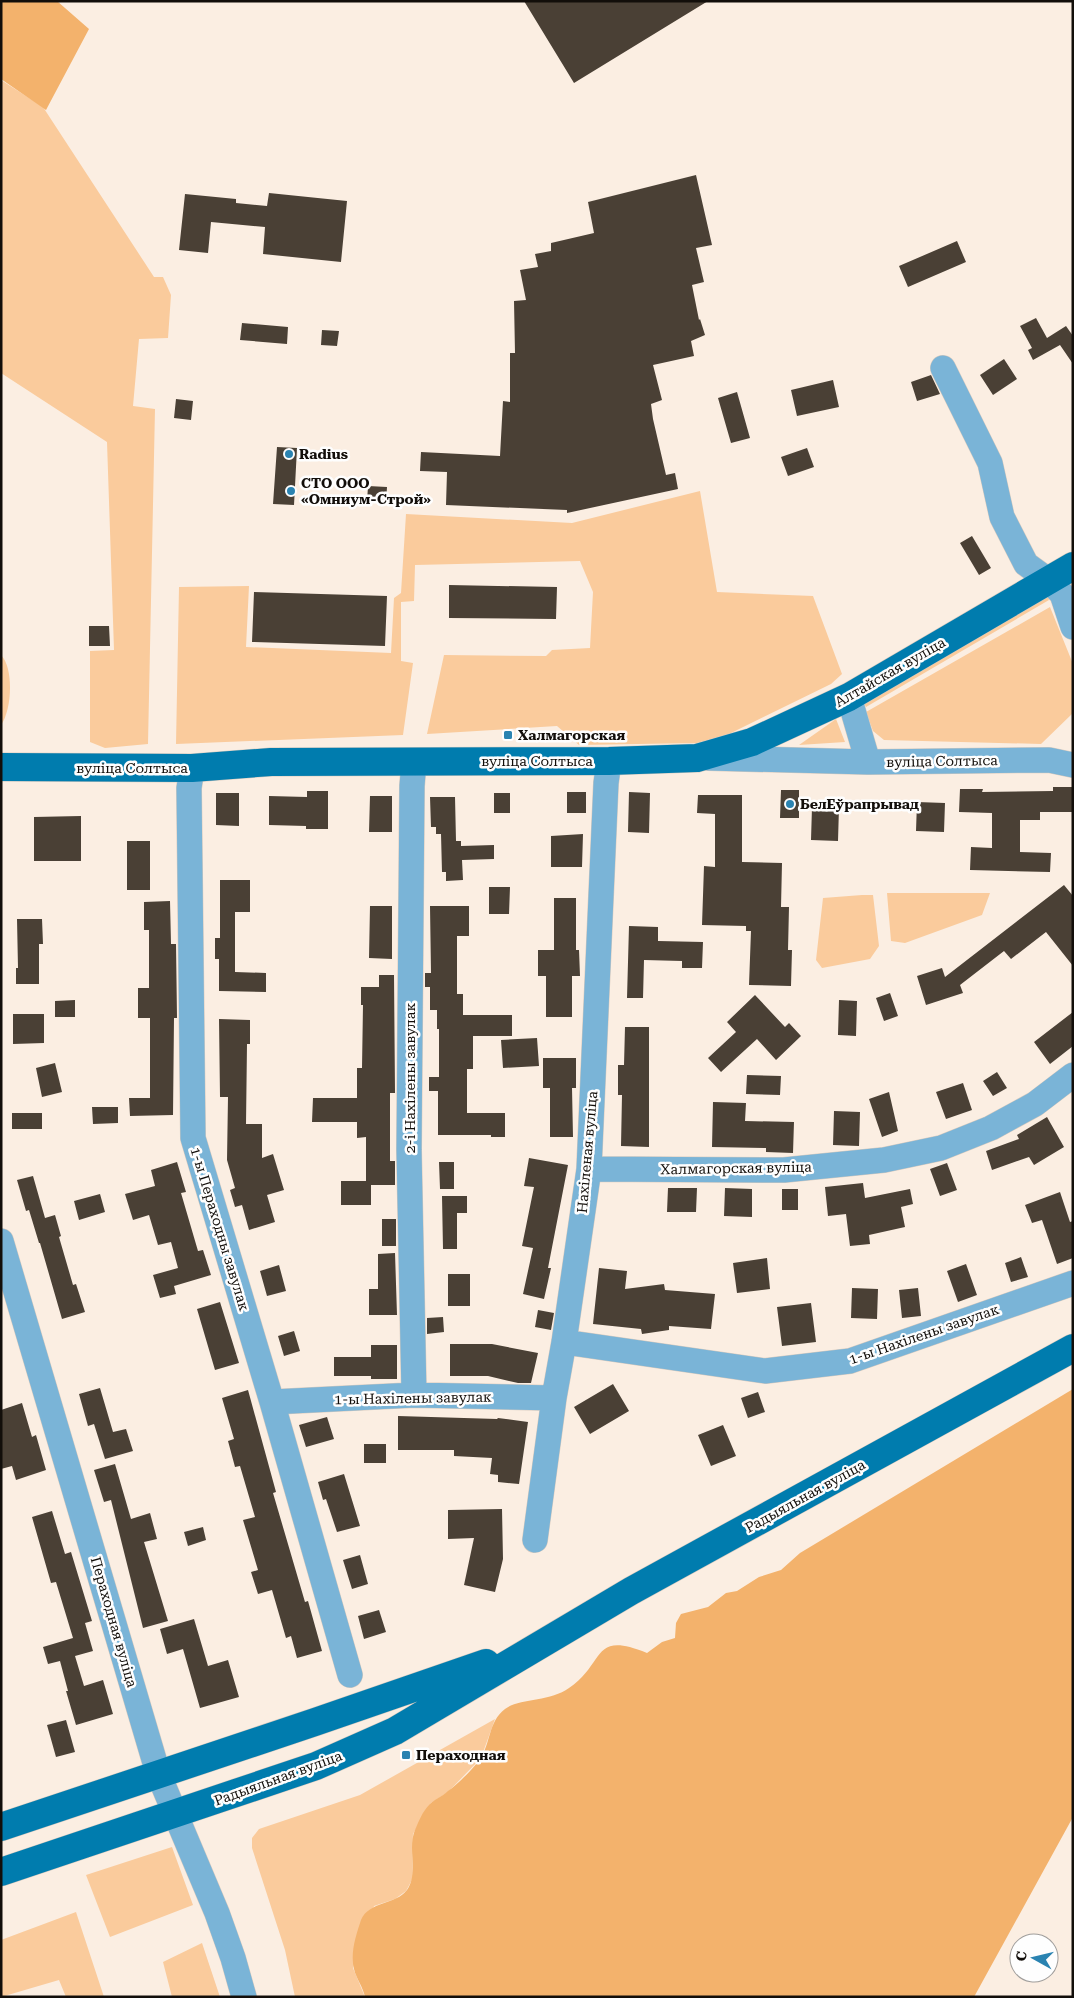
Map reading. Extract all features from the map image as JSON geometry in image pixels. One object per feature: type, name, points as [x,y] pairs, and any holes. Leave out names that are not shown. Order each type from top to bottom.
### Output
[{"type":"main road","name":"Алтайская вуліца","points":[[698,758],[752,742],[849,697],[1073,566]]},
{"type":"main road","name":"вуліца Солтыса","points":[[1,767],[192,768],[271,762],[609,761],[698,758]]},
{"type":"main road","name":"Радыяльная вуліца","points":[[1,1872],[316,1766],[396,1731],[537,1645],[1073,1348]]},
{"type":"main road","name":"Радыяльная вуліца","points":[[1,1827],[316,1722],[537,1645]]},
{"type":"street","points":[[943,368],[990,463],[1002,517],[1026,564],[1048,580],[1062,594],[1073,627]]},
{"type":"street","points":[[849,697],[868,762]]},
{"type":"street","points":[[1061,762],[1073,746]]},
{"type":"street","name":"вуліца Солтыса","points":[[698,758],[868,762],[1061,762]]},
{"type":"street","name":"2-і Нахілены завулак","points":[[414,761],[412,786],[409,1141],[414,1395]]},
{"type":"street","name":"Нахіленая вуліца","points":[[535,1540],[554,1398],[589,1169],[606,783],[609,761]]},
{"type":"street","name":"1-ы Пераходны завулак","points":[[192,768],[189,788],[193,1138],[272,1402],[350,1674]]},
{"type":"street","name":"Халмагорская вуліца","points":[[589,1169],[784,1170],[884,1160],[941,1148],[991,1128],[1035,1104],[1073,1075]]},
{"type":"street","name":"Пераходная вуліца","points":[[1,1241],[158,1774],[216,1913],[233,1958],[244,1997]]},
{"type":"street","name":"1-ы Нахілены завулак","points":[[564,1342],[765,1370],[850,1361],[1073,1283]]},
{"type":"street","name":"1-ы Нахілены завулак","points":[[272,1402],[414,1395],[554,1398]]},
{"type":"shaded area","points":[[1,1],[57,1],[89,29],[46,110],[1,79]]},
{"type":"shaded area","points":[[1,80],[43,107],[154,277],[163,277],[171,295],[168,338],[139,339],[133,406],[155,409],[148,744],[105,748],[90,742],[90,651],[114,650],[107,442],[1,373]]},
{"type":"shaded area","points":[[700,491],[717,592],[813,596],[842,674],[831,684],[729,734],[697,743],[579,745],[557,726],[427,734],[444,655],[546,656],[552,650],[590,648],[593,592],[580,561],[415,565],[414,601],[401,602],[401,661],[413,663],[403,735],[176,744],[179,587],[249,586],[246,647],[391,653],[394,598],[401,593],[406,514],[572,523]]},
{"type":"shaded area","points":[[1046,593],[1049,600],[866,707],[863,701]]},
{"type":"shaded area","points":[[1050,607],[1073,664],[1073,713],[1041,744],[884,740],[873,731],[866,712]]},
{"type":"shaded area","points":[[1,655],[8,669],[10,689],[5,718],[1,725]]},
{"type":"shaded area","points":[[836,719],[845,742],[799,745]]},
{"type":"shaded area","points":[[887,893],[990,893],[982,915],[905,943],[891,941]]},
{"type":"shaded area","points":[[873,895],[879,946],[870,959],[822,968],[816,960],[823,898]]},
{"type":"shaded area","points":[[1073,1389],[1073,1817],[974,1997],[365,1997],[353,1963],[354,1944],[361,1920],[370,1909],[402,1895],[407,1890],[413,1869],[413,1837],[421,1817],[430,1804],[446,1793],[477,1763],[484,1753],[495,1720],[499,1714],[518,1703],[553,1696],[569,1688],[581,1678],[607,1647],[616,1645],[647,1653],[662,1642],[675,1638],[676,1623],[681,1614],[708,1607],[726,1593],[737,1591],[759,1577],[781,1570],[800,1553]]},
{"type":"shaded area","points":[[495,1719],[481,1758],[448,1792],[431,1803],[413,1834],[413,1878],[406,1891],[395,1899],[374,1906],[353,1968],[365,1997],[295,1997],[285,1950],[252,1848],[252,1838],[259,1829],[360,1795]]},
{"type":"shaded area","points":[[172,1847],[193,1905],[110,1937],[86,1875]]},
{"type":"shaded area","points":[[76,1912],[104,1997],[66,1997],[59,1980],[1,1997],[1,1940]]},
{"type":"shaded area","points":[[202,1943],[220,1997],[172,1997],[163,1962]]},
{"type":"building","points":[[524,1],[708,1],[574,83]]},
{"type":"building","points":[[696,175],[712,245],[696,248],[704,282],[692,285],[699,320],[705,335],[691,341],[694,356],[653,365],[662,400],[651,404],[653,419],[666,475],[675,473],[678,489],[567,513],[567,510],[446,505],[447,472],[420,471],[421,452],[500,456],[503,401],[510,402],[510,353],[515,353],[514,301],[526,300],[520,270],[538,267],[535,254],[551,251],[551,243],[594,233],[588,202]]},
{"type":"building","points":[[269,193],[347,201],[341,262],[263,254],[265,227],[211,222],[208,253],[179,250],[185,194],[236,199],[236,203],[267,206]]},
{"type":"building","points":[[957,241],[966,262],[908,287],[899,266]]},
{"type":"building","points":[[1036,318],[1047,338],[1066,326],[1073,336],[1073,364],[1060,345],[1033,360],[1028,350],[1032,348],[1020,326]]},
{"type":"building","points":[[242,323],[288,327],[287,344],[240,340]]},
{"type":"building","points":[[322,330],[339,331],[337,346],[321,345]]},
{"type":"building","points":[[1004,359],[1017,379],[993,395],[980,375]]},
{"type":"building","points":[[931,375],[940,394],[917,401],[911,382]]},
{"type":"building","points":[[833,380],[839,407],[797,416],[791,390]]},
{"type":"building","points":[[737,392],[750,438],[731,443],[718,398]]},
{"type":"building","points":[[176,399],[193,401],[191,420],[174,418]]},
{"type":"building","points":[[277,447],[297,448],[294,505],[273,504]]},
{"type":"building","points":[[807,448],[814,467],[788,476],[781,457]]},
{"type":"building","points":[[368,486],[387,487],[386,504],[367,502]]},
{"type":"building","points":[[972,536],[991,568],[979,575],[960,543]]},
{"type":"building","points":[[449,585],[557,587],[556,619],[449,618]]},
{"type":"building","points":[[254,592],[387,596],[385,646],[252,642]]},
{"type":"building","points":[[89,626],[109,626],[110,646],[89,646]]},
{"type":"building","points":[[1053,787],[1073,787],[1073,812],[1040,812],[1040,820],[1020,820],[1020,852],[1051,853],[1050,872],[970,870],[971,847],[992,848],[992,813],[959,812],[960,789],[983,789],[982,792],[1053,791]]},
{"type":"building","name":"БелЕўрапрывад","points":[[781,790],[799,790],[799,818],[780,818]]},
{"type":"building","points":[[307,791],[328,791],[328,829],[306,829],[306,826],[269,825],[269,796],[307,797]]},
{"type":"building","points":[[567,792],[586,792],[586,813],[567,813]]},
{"type":"building","points":[[629,792],[650,793],[649,833],[628,832]]},
{"type":"building","points":[[216,793],[239,793],[239,826],[216,825]]},
{"type":"building","points":[[494,793],[510,793],[510,813],[494,813]]},
{"type":"building","points":[[698,795],[742,795],[742,862],[782,863],[781,907],[789,907],[788,950],[792,950],[791,986],[749,985],[751,931],[746,931],[746,926],[702,925],[704,866],[715,867],[715,814],[697,813]]},
{"type":"building","points":[[370,796],[392,796],[392,832],[369,832]]},
{"type":"building","points":[[430,797],[455,797],[456,841],[461,841],[461,846],[494,845],[494,859],[462,860],[463,880],[446,881],[446,872],[442,872],[441,834],[436,834],[436,827],[431,827]]},
{"type":"building","points":[[917,802],[945,803],[944,832],[916,831]]},
{"type":"building","points":[[812,807],[839,807],[838,841],[811,840]]},
{"type":"building","points":[[81,816],[81,861],[34,861],[34,817]]},
{"type":"building","points":[[583,834],[582,867],[551,867],[551,836]]},
{"type":"building","points":[[127,841],[150,841],[150,890],[127,890]]},
{"type":"building","points":[[220,880],[250,880],[250,912],[235,912],[235,972],[266,973],[266,992],[219,991],[219,959],[215,959],[215,938],[220,938]]},
{"type":"building","points":[[1064,885],[1073,896],[1073,966],[1046,932],[1011,959],[1004,951],[960,985],[963,993],[926,1005],[917,976],[942,968],[945,977]]},
{"type":"building","points":[[489,887],[510,887],[509,914],[489,914]]},
{"type":"building","points":[[554,898],[576,898],[576,950],[579,950],[580,976],[572,976],[572,1017],[546,1017],[546,976],[538,976],[538,950],[554,950]]},
{"type":"building","points":[[170,901],[171,944],[176,944],[177,1018],[174,1018],[173,1115],[130,1116],[129,1098],[150,1098],[150,1018],[138,1018],[138,988],[149,988],[149,930],[144,930],[144,902]]},
{"type":"building","points":[[370,906],[392,906],[392,959],[369,958]]},
{"type":"building","points":[[430,906],[469,906],[469,936],[457,936],[457,994],[463,994],[463,1015],[512,1015],[512,1036],[473,1036],[473,1069],[467,1069],[467,1113],[505,1113],[505,1137],[491,1137],[491,1135],[438,1135],[438,1091],[429,1091],[429,1077],[439,1077],[439,1029],[437,1029],[437,1010],[430,1010],[430,987],[425,987],[425,973],[431,973]]},
{"type":"building","points":[[17,919],[42,919],[43,944],[39,944],[39,984],[16,984],[16,968],[18,968]]},
{"type":"building","points":[[629,926],[658,927],[658,941],[703,942],[702,968],[682,968],[682,961],[644,960],[643,998],[627,998]]},
{"type":"building","points":[[379,975],[394,975],[395,1093],[390,1093],[390,1161],[395,1161],[395,1185],[371,1185],[371,1205],[341,1205],[341,1181],[366,1181],[366,1137],[357,1138],[357,1122],[312,1122],[313,1098],[357,1098],[357,1068],[362,1068],[363,1005],[361,1005],[361,987],[379,987]]},
{"type":"building","points":[[890,993],[898,1016],[884,1021],[876,998]]},
{"type":"building","points":[[755,995],[785,1027],[789,1023],[801,1036],[776,1060],[757,1039],[721,1072],[708,1058],[736,1032],[727,1022]]},
{"type":"building","points":[[75,1000],[75,1017],[55,1017],[55,1001]]},
{"type":"building","points":[[839,1000],[857,1001],[856,1036],[838,1035]]},
{"type":"building","points":[[1073,1012],[1073,1046],[1050,1064],[1034,1042]]},
{"type":"building","points":[[13,1014],[44,1014],[44,1043],[13,1044]]},
{"type":"building","points":[[219,1019],[250,1020],[250,1044],[247,1044],[246,1124],[262,1124],[262,1158],[273,1154],[284,1190],[267,1195],[275,1222],[249,1230],[242,1205],[235,1207],[230,1190],[235,1188],[227,1160],[228,1097],[220,1097]]},
{"type":"building","points":[[625,1027],[649,1027],[649,1147],[621,1146],[622,1095],[618,1095],[618,1065],[624,1065]]},
{"type":"building","points":[[537,1038],[539,1066],[503,1068],[501,1040]]},
{"type":"building","points":[[543,1058],[576,1058],[576,1088],[572,1088],[573,1137],[550,1137],[550,1088],[543,1088]]},
{"type":"building","points":[[55,1063],[62,1092],[42,1097],[36,1068]]},
{"type":"building","points":[[997,1072],[1007,1088],[993,1096],[983,1081]]},
{"type":"building","points":[[747,1075],[781,1076],[780,1095],[746,1094]]},
{"type":"building","points":[[963,1083],[972,1110],[946,1119],[936,1092]]},
{"type":"building","points":[[889,1092],[898,1131],[882,1137],[869,1099]]},
{"type":"building","points":[[713,1102],[746,1103],[745,1121],[794,1122],[793,1153],[766,1152],[766,1148],[712,1147]]},
{"type":"building","points":[[92,1107],[118,1107],[118,1123],[93,1124]]},
{"type":"building","points":[[834,1111],[860,1112],[859,1146],[833,1145]]},
{"type":"building","points":[[12,1113],[42,1113],[42,1129],[12,1129]]},
{"type":"building","points":[[1047,1117],[1064,1147],[1034,1165],[1029,1157],[992,1170],[986,1151],[1019,1139],[1017,1135]]},
{"type":"building","points":[[529,1158],[568,1165],[548,1268],[551,1268],[544,1299],[523,1294],[533,1248],[522,1246],[534,1187],[524,1186]]},
{"type":"building","points":[[177,1162],[186,1192],[181,1193],[198,1251],[203,1250],[211,1275],[174,1286],[176,1294],[160,1298],[153,1275],[178,1268],[171,1242],[158,1245],[149,1215],[133,1220],[125,1194],[155,1186],[151,1170]]},
{"type":"building","points":[[439,1162],[454,1162],[454,1189],[440,1189]]},
{"type":"building","points":[[947,1163],[957,1190],[940,1196],[930,1169]]},
{"type":"building","points":[[33,1176],[45,1218],[55,1215],[61,1236],[59,1237],[73,1285],[76,1284],[85,1312],[62,1319],[40,1243],[29,1210],[26,1211],[17,1180]]},
{"type":"building","points":[[863,1183],[865,1198],[910,1189],[913,1204],[901,1207],[905,1227],[869,1235],[870,1244],[850,1246],[846,1214],[828,1216],[825,1187]]},
{"type":"building","points":[[668,1188],[697,1188],[696,1212],[667,1212]]},
{"type":"building","points":[[725,1188],[752,1189],[752,1217],[724,1216]]},
{"type":"building","points":[[782,1189],[798,1189],[798,1210],[782,1210]]},
{"type":"building","points":[[1060,1192],[1070,1222],[1073,1221],[1073,1258],[1057,1264],[1042,1220],[1032,1223],[1025,1205]]},
{"type":"building","points":[[100,1194],[105,1212],[79,1220],[74,1201]]},
{"type":"building","points":[[442,1196],[467,1196],[467,1213],[457,1213],[457,1249],[443,1249]]},
{"type":"building","points":[[382,1219],[396,1219],[396,1246],[382,1246]]},
{"type":"building","points":[[395,1253],[397,1315],[369,1315],[369,1289],[378,1289],[378,1254]]},
{"type":"building","points":[[1021,1257],[1028,1277],[1011,1282],[1005,1263]]},
{"type":"building","points":[[767,1258],[770,1289],[737,1293],[733,1263]]},
{"type":"building","points":[[966,1264],[977,1295],[958,1302],[947,1271]]},
{"type":"building","points":[[279,1265],[286,1291],[267,1296],[260,1271]]},
{"type":"building","points":[[599,1268],[627,1271],[625,1289],[664,1284],[665,1290],[715,1294],[711,1329],[669,1326],[669,1330],[642,1334],[641,1329],[593,1324]]},
{"type":"building","points":[[448,1274],[470,1274],[470,1306],[448,1306]]},
{"type":"building","points":[[852,1288],[878,1289],[877,1319],[851,1318]]},
{"type":"building","points":[[918,1288],[921,1316],[902,1318],[899,1290]]},
{"type":"building","points":[[220,1302],[239,1363],[215,1370],[197,1309]]},
{"type":"building","points":[[811,1303],[816,1342],[782,1346],[777,1307]]},
{"type":"building","points":[[538,1310],[554,1313],[551,1330],[535,1327]]},
{"type":"building","points":[[443,1317],[444,1332],[427,1334],[427,1318]]},
{"type":"building","points":[[294,1331],[300,1351],[284,1356],[278,1336]]},
{"type":"building","points":[[450,1344],[492,1344],[538,1353],[531,1383],[518,1383],[488,1376],[450,1376]]},
{"type":"building","points":[[371,1345],[397,1345],[397,1379],[371,1379],[371,1376],[334,1376],[334,1357],[371,1357]]},
{"type":"building","points":[[613,1384],[629,1411],[590,1434],[574,1407]]},
{"type":"building","points":[[100,1388],[113,1432],[126,1429],[133,1451],[105,1459],[94,1424],[88,1426],[79,1394]]},
{"type":"building","points":[[248,1390],[276,1492],[273,1493],[305,1602],[308,1601],[322,1651],[297,1658],[291,1636],[286,1638],[272,1590],[258,1594],[251,1572],[258,1570],[243,1520],[255,1517],[240,1466],[235,1467],[228,1441],[234,1439],[222,1398]]},
{"type":"building","points":[[758,1392],[765,1412],[748,1418],[741,1398]]},
{"type":"building","points":[[22,1403],[32,1437],[36,1435],[46,1470],[16,1480],[12,1466],[1,1469],[1,1410]]},
{"type":"building","points":[[398,1416],[498,1418],[528,1422],[519,1484],[498,1482],[498,1475],[490,1474],[492,1458],[454,1456],[454,1450],[398,1450]]},
{"type":"building","points":[[327,1417],[334,1439],[306,1447],[299,1425]]},
{"type":"building","points":[[723,1425],[736,1456],[711,1466],[698,1435]]},
{"type":"building","points":[[364,1444],[386,1444],[386,1463],[364,1463]]},
{"type":"building","points":[[115,1464],[131,1519],[150,1513],[157,1539],[144,1542],[168,1621],[143,1628],[111,1500],[104,1502],[94,1470]]},
{"type":"building","points":[[344,1474],[360,1526],[337,1532],[326,1499],[323,1500],[318,1482]]},
{"type":"building","points":[[502,1509],[503,1559],[495,1592],[464,1585],[474,1538],[448,1539],[448,1510]]},
{"type":"building","points":[[52,1511],[65,1554],[71,1552],[92,1621],[85,1623],[93,1651],[75,1656],[84,1686],[103,1680],[113,1714],[76,1725],[60,1661],[48,1664],[43,1647],[73,1638],[56,1582],[51,1583],[32,1517]]},
{"type":"building","points":[[203,1527],[206,1540],[188,1546],[184,1532]]},
{"type":"building","points":[[360,1555],[368,1584],[352,1589],[343,1560]]},
{"type":"building","points":[[379,1610],[386,1632],[364,1639],[358,1616]]},
{"type":"building","points":[[194,1619],[208,1666],[228,1660],[239,1697],[200,1708],[183,1649],[167,1654],[160,1629]]},
{"type":"building","points":[[66,1720],[75,1752],[56,1757],[47,1725]]},
{"type":"place","name":"Radius","points":[[289,454]]},
{"type":"place","name":"СТО ООО «Омниум-Строй»","points":[[291,491]]},
{"type":"place","name":"Халмагорская","points":[[508,735]]},
{"type":"place","name":"БелЕўрапрывад","points":[[790,804]]},
{"type":"place","name":"Пераходная","points":[[406,1755]]}]
